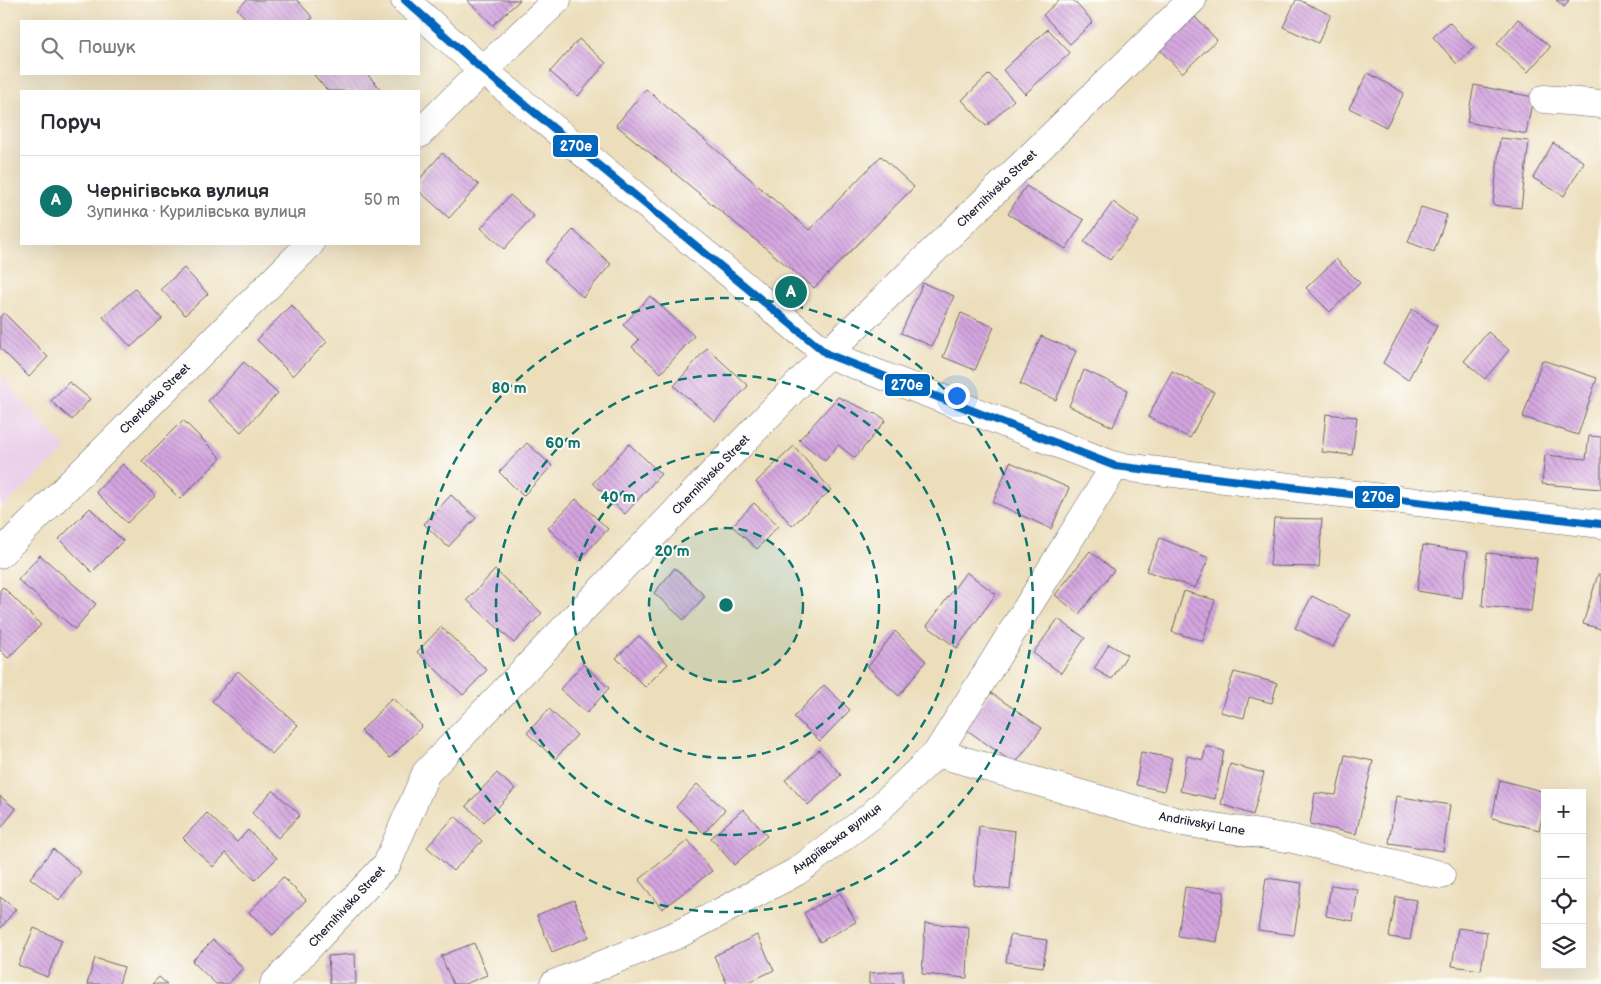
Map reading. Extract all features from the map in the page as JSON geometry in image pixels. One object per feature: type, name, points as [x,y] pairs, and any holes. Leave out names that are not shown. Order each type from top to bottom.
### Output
[{"type":"street","points":[[405,0],[483,70],[827,354],[1115,466],[1601,524]]},
{"type":"street","points":[[420,133],[483,70],[558,0]]},
{"type":"street","name":"Chernihivska Street","points":[[274,984],[387,864],[426,773],[827,354],[1192,0]]},
{"type":"street","points":[[1544,99],[1601,104]]},
{"type":"street","name":"Cherkaska Street","points":[[0,554],[309,245]]},
{"type":"street","name":"Андріївська вулиця","points":[[554,984],[679,934],[796,872],[871,816],[938,753],[1115,466]]},
{"type":"street","name":"Andriivskyi Lane","points":[[938,753],[1176,821],[1293,839],[1440,875]]},
{"type":"shaded area","points":[[0,375],[67,449],[3,507],[0,503]]},
{"type":"building","points":[[247,0],[297,0],[313,18],[310,20],[247,20],[237,9]]},
{"type":"building","points":[[467,0],[520,0],[493,25]]},
{"type":"building","points":[[1059,0],[1073,0],[1093,22],[1070,44],[1043,15]]},
{"type":"building","points":[[1296,0],[1331,15],[1318,43],[1283,27]]},
{"type":"building","points":[[1556,0],[1569,0],[1564,7]]},
{"type":"building","points":[[1195,17],[1217,40],[1182,73],[1160,50]]},
{"type":"building","points":[[1518,19],[1550,47],[1528,72],[1497,44]]},
{"type":"building","points":[[1449,22],[1474,48],[1457,64],[1433,37]]},
{"type":"building","points":[[1048,29],[1070,53],[1025,94],[1003,70]]},
{"type":"building","points":[[579,39],[606,63],[578,96],[550,72]]},
{"type":"building","points":[[1368,73],[1404,93],[1386,127],[1349,108]]},
{"type":"building","points":[[989,74],[1014,100],[986,126],[962,100]]},
{"type":"building","points":[[314,75],[368,75],[381,90],[327,90]]},
{"type":"building","points":[[1474,85],[1533,97],[1526,134],[1467,122]]},
{"type":"building","points":[[646,89],[809,230],[881,156],[914,187],[814,288],[616,125]]},
{"type":"building","points":[[1500,138],[1529,141],[1521,208],[1493,205]]},
{"type":"building","points":[[1553,143],[1584,162],[1564,196],[1533,178]]},
{"type":"building","points":[[442,153],[479,185],[449,218],[420,192],[420,179]]},
{"type":"building","points":[[1026,186],[1084,220],[1066,249],[1008,214]]},
{"type":"building","points":[[510,195],[534,216],[504,249],[481,228]]},
{"type":"building","points":[[1113,202],[1139,221],[1110,260],[1084,242]]},
{"type":"building","points":[[1421,207],[1447,215],[1434,252],[1408,242]]},
{"type":"building","points":[[573,230],[611,264],[583,297],[544,262]]},
{"type":"building","points":[[1336,259],[1360,283],[1330,312],[1306,288]]},
{"type":"building","points":[[184,268],[208,294],[185,315],[161,289]]},
{"type":"building","points":[[923,283],[954,296],[932,346],[901,333]]},
{"type":"building","points":[[135,289],[162,319],[131,347],[103,317]]},
{"type":"building","points":[[650,296],[694,336],[661,373],[632,347],[639,340],[623,325]]},
{"type":"building","points":[[291,305],[327,342],[293,376],[257,340]]},
{"type":"building","points":[[1412,309],[1437,326],[1408,380],[1383,363]]},
{"type":"building","points":[[4,313],[48,357],[29,377],[0,348],[0,317]]},
{"type":"building","points":[[961,313],[994,327],[975,370],[943,357]]},
{"type":"building","points":[[1488,332],[1509,350],[1485,379],[1464,361]]},
{"type":"building","points":[[1041,336],[1076,351],[1056,400],[1020,384]]},
{"type":"building","points":[[707,348],[748,386],[715,421],[674,386]]},
{"type":"building","points":[[1542,360],[1597,378],[1578,435],[1523,417]]},
{"type":"building","points":[[244,362],[278,393],[241,432],[208,401]]},
{"type":"building","points":[[1084,370],[1128,390],[1113,427],[1069,406]]},
{"type":"building","points":[[1172,371],[1214,392],[1190,438],[1148,417]]},
{"type":"building","points":[[69,382],[90,399],[72,420],[51,401]]},
{"type":"building","points":[[838,397],[886,420],[855,458],[838,445],[825,461],[799,440]]},
{"type":"building","points":[[1326,414],[1357,417],[1352,455],[1322,452]]},
{"type":"building","points":[[183,420],[221,458],[180,499],[142,461]]},
{"type":"building","points":[[1589,436],[1601,437],[1601,489],[1542,484],[1545,455],[1586,459]]},
{"type":"building","points":[[527,443],[552,466],[523,496],[499,472]]},
{"type":"building","points":[[629,444],[661,474],[625,514],[593,483]]},
{"type":"building","points":[[794,446],[831,490],[792,526],[756,482]]},
{"type":"building","points":[[1010,462],[1069,488],[1051,529],[993,502]]},
{"type":"building","points":[[123,464],[155,496],[127,523],[96,492]]},
{"type":"building","points":[[451,495],[476,518],[448,547],[424,524]]},
{"type":"building","points":[[576,499],[608,529],[581,558],[548,528]]},
{"type":"building","points":[[754,503],[778,526],[757,549],[732,526]]},
{"type":"building","points":[[90,508],[123,541],[92,572],[59,539]]},
{"type":"building","points":[[1274,518],[1322,519],[1319,567],[1270,566]]},
{"type":"building","points":[[1160,538],[1209,558],[1195,588],[1146,571]]},
{"type":"building","points":[[1423,545],[1468,552],[1462,598],[1417,591]]},
{"type":"building","points":[[1090,551],[1114,570],[1079,614],[1055,595]]},
{"type":"building","points":[[1487,553],[1537,558],[1531,611],[1482,606]]},
{"type":"building","points":[[40,555],[96,604],[75,629],[18,580]]},
{"type":"building","points":[[675,568],[705,596],[684,620],[654,593]]},
{"type":"building","points":[[495,570],[542,613],[514,643],[467,600]]},
{"type":"building","points":[[966,572],[996,594],[957,648],[927,626]]},
{"type":"building","points":[[1598,574],[1601,575],[1601,629],[1583,624]]},
{"type":"building","points":[[3,587],[41,625],[8,658],[0,650],[0,590]]},
{"type":"building","points":[[1184,591],[1215,600],[1203,641],[1172,632]]},
{"type":"building","points":[[1312,596],[1350,615],[1333,647],[1295,628]]},
{"type":"building","points":[[1058,619],[1085,638],[1061,673],[1033,653]]},
{"type":"building","points":[[441,627],[487,670],[463,695],[417,652]]},
{"type":"building","points":[[895,631],[926,661],[899,696],[868,667]]},
{"type":"building","points":[[639,636],[668,664],[645,687],[616,658]]},
{"type":"building","points":[[1109,644],[1127,655],[1112,679],[1094,669]]},
{"type":"building","points":[[583,664],[609,688],[587,713],[560,689]]},
{"type":"building","points":[[238,671],[298,725],[272,754],[212,701]]},
{"type":"building","points":[[1234,672],[1277,683],[1272,703],[1249,697],[1244,718],[1220,712]]},
{"type":"building","points":[[824,685],[850,710],[820,741],[794,717]]},
{"type":"building","points":[[991,693],[1042,728],[1015,764],[964,728]]},
{"type":"building","points":[[392,698],[422,726],[390,758],[361,731]]},
{"type":"building","points":[[549,709],[577,735],[555,759],[527,733]]},
{"type":"building","points":[[1206,746],[1224,751],[1215,799],[1180,791],[1187,756],[1203,760]]},
{"type":"building","points":[[819,750],[841,775],[808,805],[785,780]]},
{"type":"building","points":[[1141,752],[1172,758],[1164,791],[1136,785]]},
{"type":"building","points":[[1345,755],[1373,761],[1356,834],[1310,824],[1315,793],[1336,795]]},
{"type":"building","points":[[1230,764],[1264,773],[1253,815],[1221,804]]},
{"type":"building","points":[[497,773],[515,789],[484,822],[466,806]]},
{"type":"building","points":[[1500,780],[1541,791],[1541,822],[1539,830],[1492,818]]},
{"type":"building","points":[[697,784],[725,810],[704,833],[676,807]]},
{"type":"building","points":[[273,790],[300,815],[278,838],[252,813]]},
{"type":"building","points":[[0,796],[16,809],[0,829]]},
{"type":"building","points":[[1396,796],[1450,805],[1443,851],[1389,843]]},
{"type":"building","points":[[743,809],[767,836],[734,865],[711,838]]},
{"type":"building","points":[[207,813],[237,842],[248,830],[277,858],[255,880],[226,853],[213,867],[183,838]]},
{"type":"building","points":[[455,816],[482,841],[453,871],[427,847]]},
{"type":"building","points":[[979,826],[1015,831],[1010,890],[974,885]]},
{"type":"building","points":[[688,840],[712,871],[662,909],[639,880]]},
{"type":"building","points":[[53,849],[81,872],[59,900],[30,878]]},
{"type":"building","points":[[283,877],[306,900],[273,935],[249,912]]},
{"type":"building","points":[[1266,878],[1302,883],[1294,935],[1258,930]]},
{"type":"building","points":[[1331,885],[1358,889],[1353,921],[1326,916]]},
{"type":"building","points":[[1185,887],[1224,892],[1217,942],[1178,936]]},
{"type":"building","points":[[840,893],[856,922],[820,942],[804,913]]},
{"type":"building","points":[[0,897],[16,909],[0,929]]},
{"type":"building","points":[[1396,897],[1417,900],[1410,940],[1389,937]]},
{"type":"building","points":[[574,900],[589,937],[552,952],[537,915]]},
{"type":"building","points":[[925,923],[969,927],[967,978],[922,974]]},
{"type":"building","points":[[34,928],[62,940],[47,977],[18,965]]},
{"type":"building","points":[[1458,928],[1487,932],[1481,970],[1452,966]]},
{"type":"building","points":[[757,935],[774,970],[745,984],[727,984],[714,956]]},
{"type":"building","points":[[1010,935],[1047,940],[1043,967],[1006,962]]},
{"type":"building","points":[[213,940],[243,968],[228,984],[216,984],[192,961]]},
{"type":"building","points":[[474,943],[487,975],[465,984],[453,984],[441,956]]},
{"type":"building","points":[[355,954],[356,984],[330,984],[328,956]]},
{"type":"building","points":[[95,958],[124,967],[119,984],[87,984]]},
{"type":"building","points":[[903,971],[903,984],[869,984],[869,973]]},
{"type":"building","points":[[159,977],[167,984],[152,984]]},
{"type":"transit line","name":"270е","points":[[405,0],[483,70],[827,354],[1115,466],[1601,524]]},
{"type":"place","name":"Чернігівська вулиця","points":[[791,292]]}]
